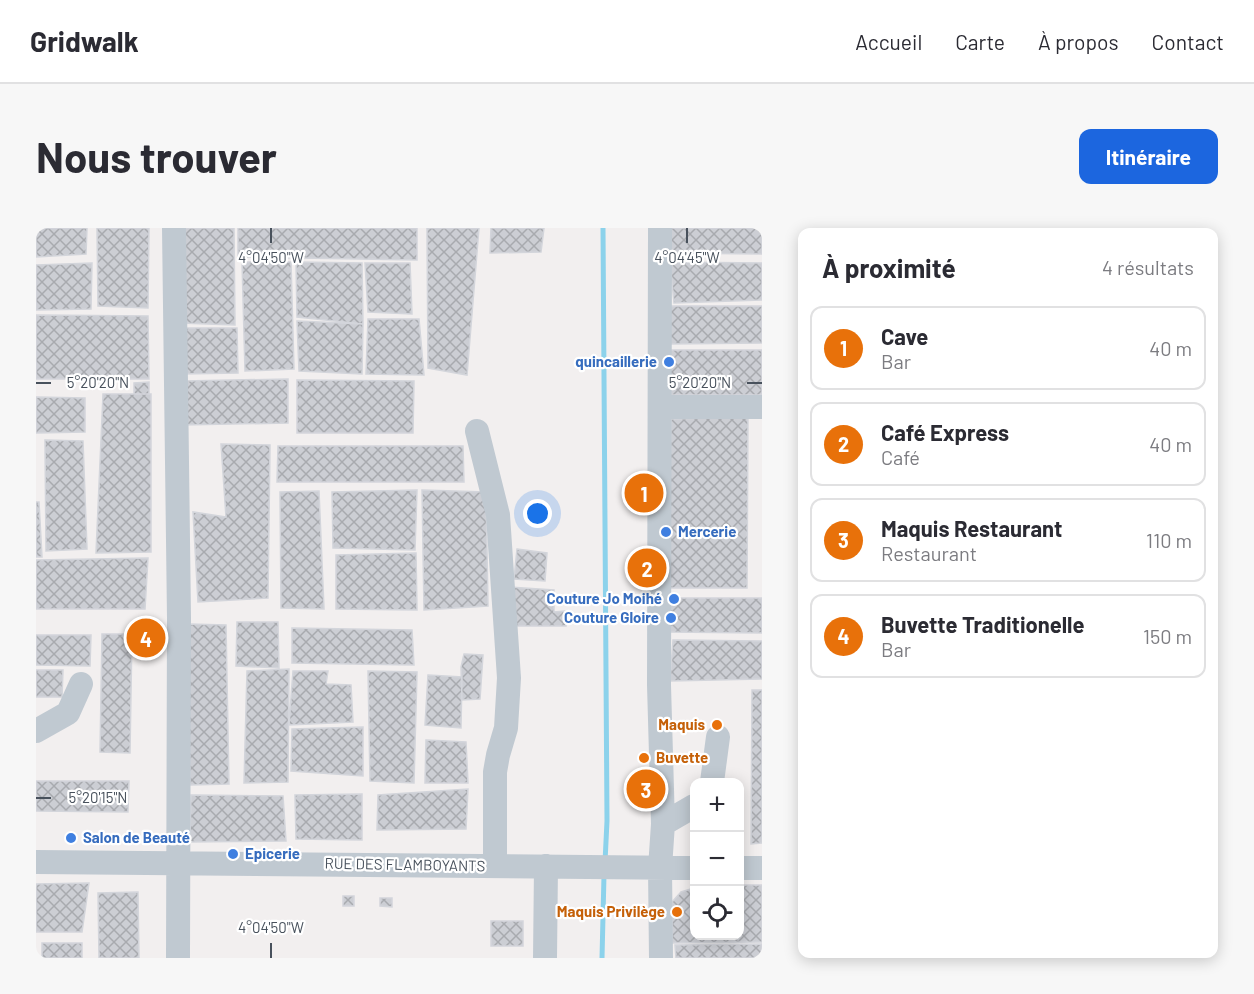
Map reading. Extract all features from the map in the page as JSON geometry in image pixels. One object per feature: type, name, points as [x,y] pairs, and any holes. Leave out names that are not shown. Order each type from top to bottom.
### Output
[{"type":"street","points":[[174,228],[179,618],[178,958]]},
{"type":"street","points":[[660,228],[658,685],[663,824],[660,868],[661,958]]},
{"type":"street","points":[[661,407],[762,407]]},
{"type":"street","points":[[477,431],[498,515],[509,678],[506,728],[495,771],[495,866]]},
{"type":"street","points":[[36,731],[68,713],[81,684]]},
{"type":"street","points":[[713,778],[718,736]]},
{"type":"street","points":[[663,824],[690,808]]},
{"type":"street","name":"RUE DES FLAMBOYANTS","points":[[36,862],[690,868]]},
{"type":"street","points":[[545,958],[546,866]]},
{"type":"street","points":[[744,868],[762,868]]},
{"type":"building","points":[[36,228],[87,228],[86,254],[36,257]]},
{"type":"building","points":[[97,228],[149,228],[148,308],[98,306]]},
{"type":"building","points":[[181,228],[234,228],[235,325],[180,323]]},
{"type":"building","points":[[238,228],[417,228],[417,260],[238,257]]},
{"type":"building","points":[[427,228],[479,228],[467,375],[428,368]]},
{"type":"building","points":[[491,228],[544,228],[541,252],[490,253]]},
{"type":"building","points":[[671,228],[762,228],[762,254],[669,253]]},
{"type":"building","points":[[242,262],[291,262],[294,369],[245,371]]},
{"type":"building","points":[[296,262],[362,263],[363,324],[297,317]]},
{"type":"building","points":[[670,262],[762,263],[762,300],[674,303]]},
{"type":"building","points":[[92,263],[91,309],[36,310],[36,265]]},
{"type":"building","points":[[365,263],[410,263],[412,314],[368,312]]},
{"type":"building","points":[[670,306],[762,306],[762,343],[669,344]]},
{"type":"building","points":[[36,315],[148,316],[149,379],[36,379]]},
{"type":"building","points":[[368,319],[419,319],[424,375],[366,374]]},
{"type":"building","points":[[297,321],[363,324],[362,374],[299,371]]},
{"type":"building","points":[[179,328],[237,328],[238,373],[181,374]]},
{"type":"building","points":[[667,350],[762,350],[762,395],[671,395]]},
{"type":"building","points":[[288,379],[288,423],[181,425],[184,381]]},
{"type":"building","points":[[297,380],[414,381],[413,433],[297,433]]},
{"type":"building","points":[[149,382],[149,394],[134,394],[134,383]]},
{"type":"building","points":[[103,394],[151,394],[151,552],[96,553]]},
{"type":"building","points":[[36,397],[85,398],[85,432],[36,433]]},
{"type":"building","points":[[748,417],[747,588],[668,588],[671,419]]},
{"type":"building","points":[[45,440],[83,441],[87,549],[46,551]]},
{"type":"building","points":[[221,444],[270,445],[268,598],[198,602],[193,512],[226,517]]},
{"type":"building","points":[[278,446],[463,446],[464,482],[277,482]]},
{"type":"building","points":[[417,490],[415,550],[333,548],[332,492]]},
{"type":"building","points":[[422,490],[486,492],[488,606],[424,610]]},
{"type":"building","points":[[319,491],[324,609],[281,608],[280,492]]},
{"type":"building","points":[[36,502],[39,502],[42,557],[36,557]]},
{"type":"building","points":[[517,549],[547,553],[545,581],[514,579]]},
{"type":"building","points":[[416,553],[417,610],[336,609],[336,555]]},
{"type":"building","points":[[148,558],[145,609],[36,609],[36,560]]},
{"type":"building","points":[[509,587],[554,590],[554,612],[565,611],[566,626],[510,626]]},
{"type":"building","points":[[670,598],[762,598],[762,633],[669,632]]},
{"type":"building","points":[[237,622],[278,622],[279,668],[236,666]]},
{"type":"building","points":[[188,624],[226,625],[229,784],[190,785]]},
{"type":"building","points":[[292,628],[412,630],[414,665],[292,663]]},
{"type":"building","points":[[102,634],[132,634],[130,753],[100,752]]},
{"type":"building","points":[[36,635],[91,635],[90,666],[36,665]]},
{"type":"building","points":[[673,640],[762,641],[762,679],[670,681]]},
{"type":"building","points":[[464,654],[483,655],[480,699],[462,700],[461,667]]},
{"type":"building","points":[[289,669],[288,782],[244,783],[247,671]]},
{"type":"building","points":[[36,670],[63,670],[62,697],[36,697]]},
{"type":"building","points":[[293,671],[328,671],[326,684],[351,685],[353,722],[289,725]]},
{"type":"building","points":[[368,671],[417,672],[414,783],[370,781]]},
{"type":"building","points":[[428,675],[462,677],[461,728],[425,725]]},
{"type":"building","points":[[752,690],[762,690],[762,843],[751,844]]},
{"type":"building","points":[[363,727],[363,776],[291,771],[292,729]]},
{"type":"building","points":[[426,740],[466,742],[468,783],[425,783]]},
{"type":"building","points":[[36,781],[129,781],[128,812],[36,811]]},
{"type":"building","points":[[468,789],[466,829],[377,830],[378,795]]},
{"type":"building","points":[[362,794],[362,840],[296,839],[295,795]]},
{"type":"building","points":[[191,795],[283,796],[286,841],[190,842]]},
{"type":"building","points":[[89,883],[82,932],[36,932],[36,884]]},
{"type":"building","points":[[744,885],[762,885],[762,942],[672,943],[672,902],[681,892],[690,889],[690,940],[744,940]]},
{"type":"building","points":[[138,892],[139,958],[99,958],[98,893]]},
{"type":"building","points":[[343,896],[354,896],[354,906],[343,906]]},
{"type":"building","points":[[380,898],[392,898],[392,907],[380,906]]},
{"type":"building","points":[[491,921],[523,921],[523,946],[491,946]]},
{"type":"building","points":[[42,943],[82,943],[82,958],[42,958]]},
{"type":"building","points":[[762,944],[762,958],[676,958],[675,945]]},
{"type":"waterway","points":[[603,228],[607,821],[605,862]]},
{"type":"waterway","points":[[602,958],[604,875]]},
{"type":"place","name":"quincaillerie","points":[[669,362]]},
{"type":"place","name":"Cave","points":[[644,493]]},
{"type":"place","name":"Mercerie","points":[[666,532]]},
{"type":"place","name":"Café Express","points":[[647,568]]},
{"type":"place","name":"Couture Jo Moihé","points":[[674,599]]},
{"type":"place","name":"Couture Gloire","points":[[671,618]]},
{"type":"place","name":"Buvette Traditionelle","points":[[146,638]]},
{"type":"place","name":"Maquis","points":[[717,725]]},
{"type":"place","name":"Buvette","points":[[644,758]]},
{"type":"place","name":"Maquis Restaurant","points":[[646,789]]},
{"type":"place","name":"Salon de Beauté","points":[[71,838]]},
{"type":"place","name":"Epicerie","points":[[233,854]]},
{"type":"place","name":"Maquis Privilège","points":[[677,912]]}]
